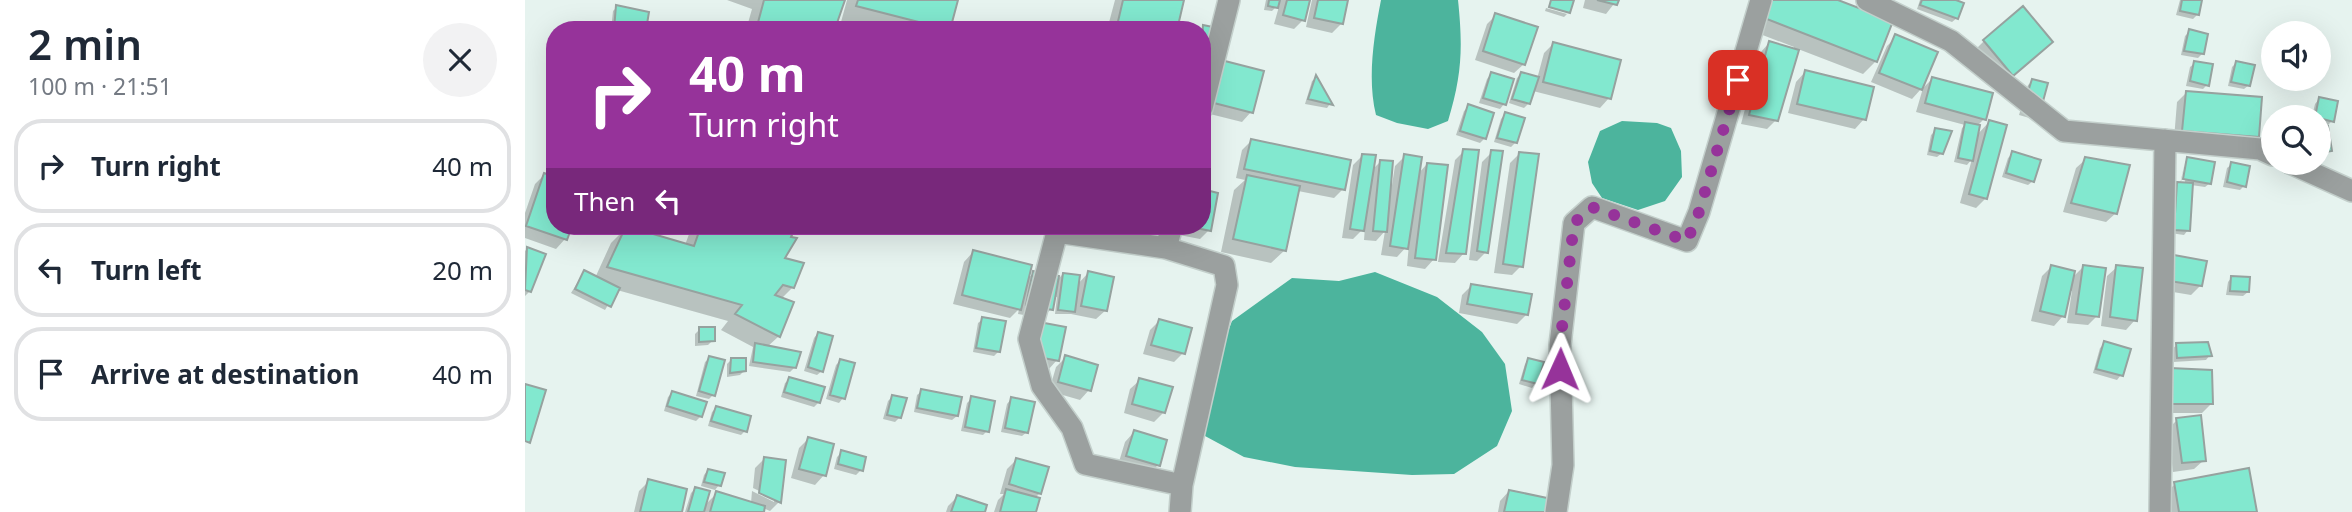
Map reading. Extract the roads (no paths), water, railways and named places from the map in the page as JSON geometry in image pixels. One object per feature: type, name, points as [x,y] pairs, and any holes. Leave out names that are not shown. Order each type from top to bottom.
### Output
[{"type":"street","points":[[1211,72],[1229,0]]},
{"type":"street","points":[[1556,512],[1563,465],[1560,345],[1574,223],[1592,207],[1687,241],[1699,212],[1761,0]]},
{"type":"street","points":[[1867,0],[1951,41],[2064,131],[2261,149]]},
{"type":"street","points":[[2160,512],[2165,140]]},
{"type":"street","points":[[2317,175],[2352,191]]},
{"type":"street","points":[[1056,235],[1029,338],[1042,386],[1072,428],[1085,464],[1182,485]]},
{"type":"street","points":[[1077,235],[1166,248],[1224,266],[1227,285],[1182,485],[1180,512]]},
{"type":"street","points":[[1166,248],[1170,235]]}]
